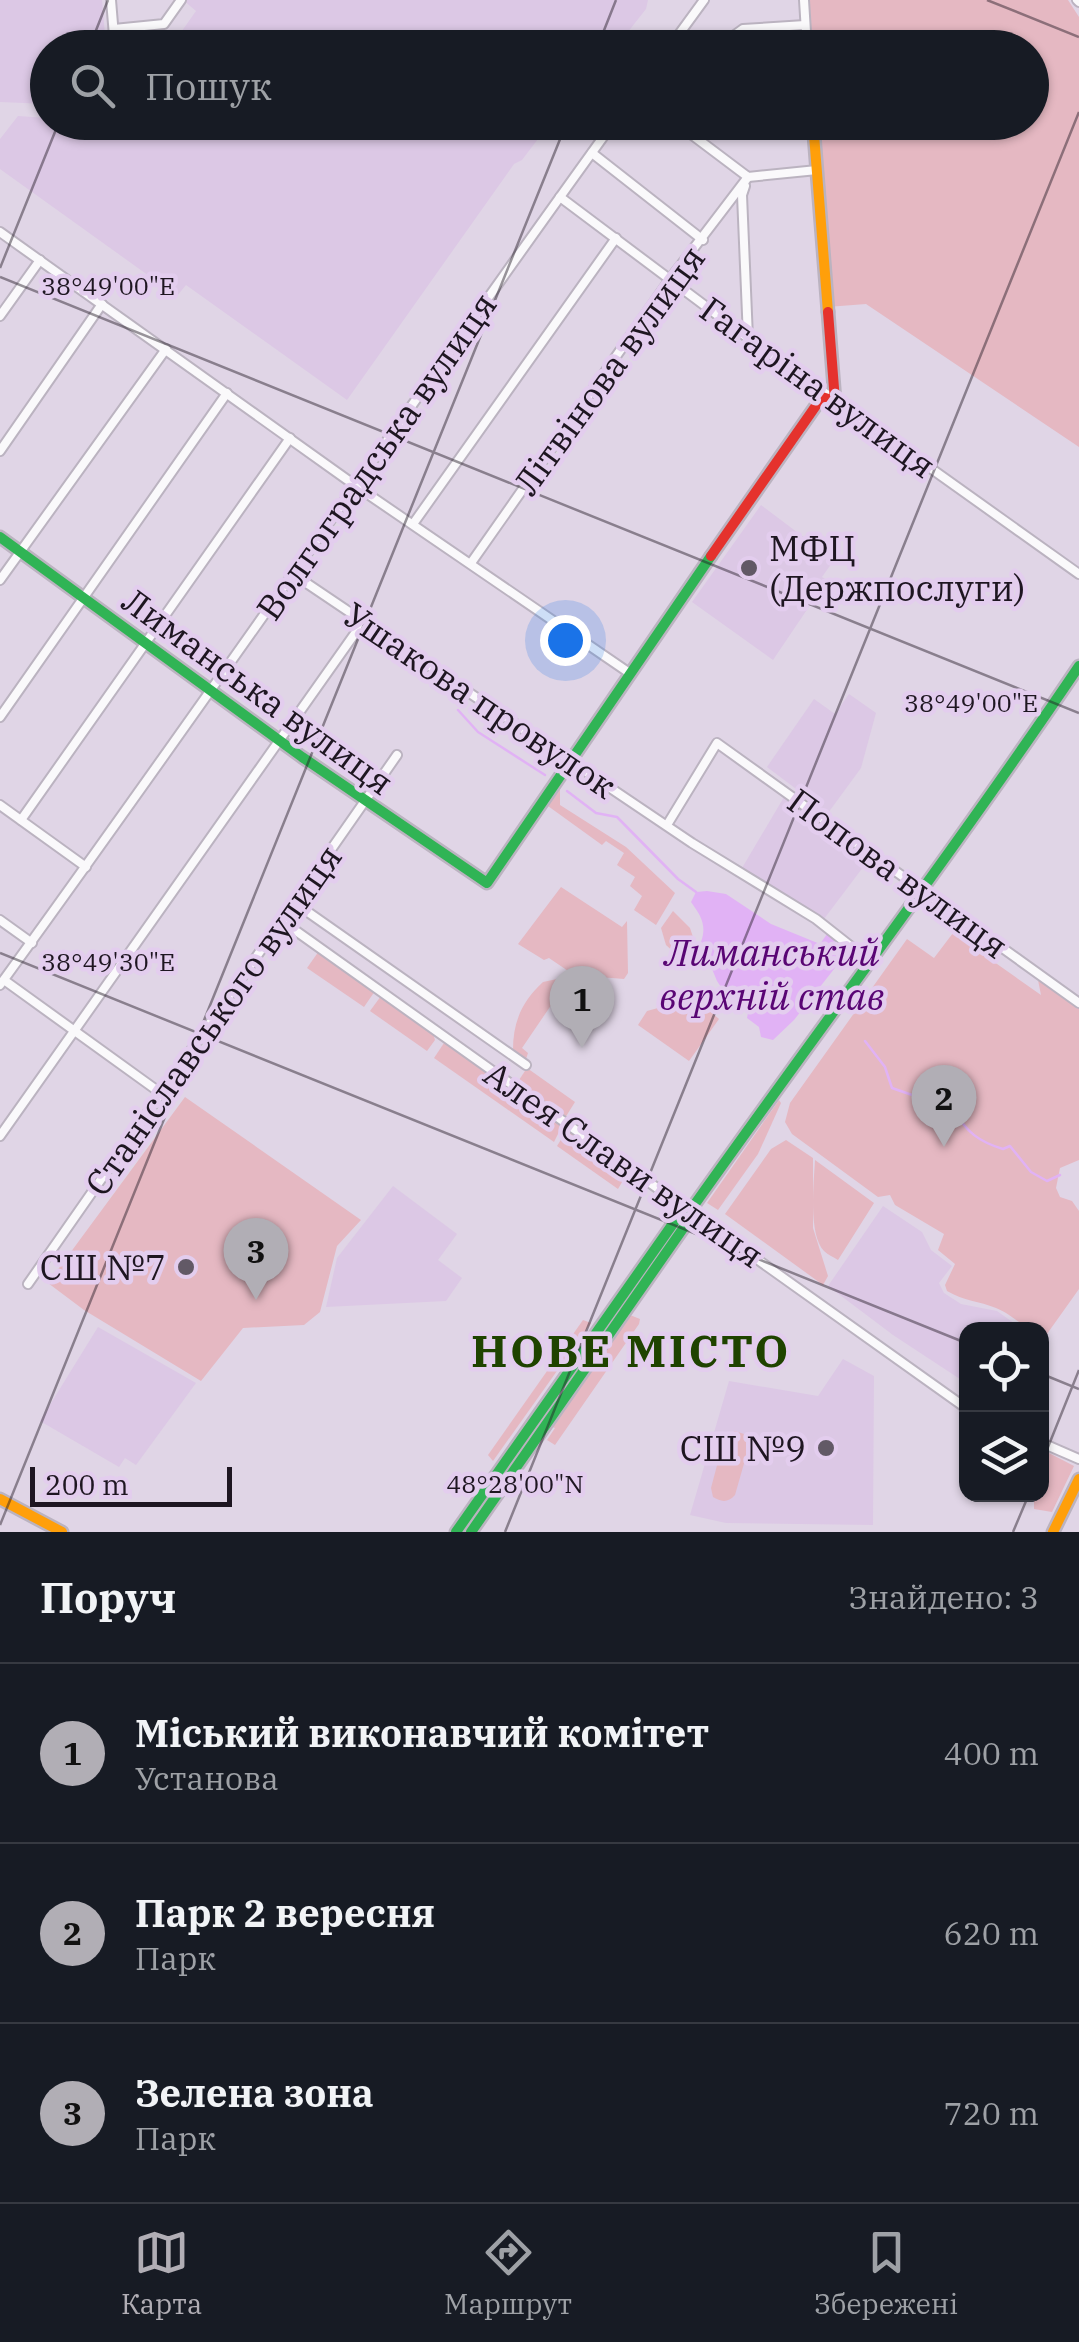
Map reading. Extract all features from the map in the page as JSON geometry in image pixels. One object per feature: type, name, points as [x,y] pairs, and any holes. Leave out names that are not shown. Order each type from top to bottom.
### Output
[{"type":"street","points":[[111,0],[114,29],[164,24],[181,0]]},
{"type":"street","points":[[682,30],[704,0]]},
{"type":"street","points":[[804,0],[806,30]]},
{"type":"street","points":[[742,30],[806,25]]},
{"type":"street","name":"Волгоградська вулиця","points":[[2,983],[601,140]]},
{"type":"street","points":[[699,140],[748,177],[817,170]]},
{"type":"street","points":[[572,760],[628,672],[756,497],[822,397],[835,401],[814,140]]},
{"type":"street","points":[[592,153],[702,240]]},
{"type":"street","points":[[748,177],[742,195],[748,338]]},
{"type":"street","name":"Літвінова вулиця","points":[[470,563],[748,177]]},
{"type":"street","name":"Гагаріна вулиця","points":[[560,197],[748,338],[1079,574]]},
{"type":"street","points":[[0,232],[356,486],[628,672]]},
{"type":"street","points":[[413,524],[616,238]]},
{"type":"street","points":[[0,316],[40,260]]},
{"type":"street","points":[[0,451],[102,304]]},
{"type":"street","points":[[0,580],[166,349]]},
{"type":"street","points":[[0,717],[227,393]]},
{"type":"street","points":[[21,820],[290,438]]},
{"type":"street","name":"Лиманська вулиця","points":[[0,538],[147,642],[279,743],[487,883],[572,760]]},
{"type":"street","name":"Ушакова провулок","points":[[293,574],[667,825],[816,919],[868,960]]},
{"type":"street","points":[[0,1136],[363,622]]},
{"type":"street","points":[[456,1532],[677,1218],[690,1211],[1079,666]]},
{"type":"street","name":"Попова вулиця","points":[[667,825],[718,744],[1079,1004]]},
{"type":"street","name":"Станіславського вулиця","points":[[28,1284],[398,755]]},
{"type":"street","points":[[0,805],[86,867]]},
{"type":"street","points":[[294,903],[526,1065]]},
{"type":"street","points":[[0,920],[32,943]]},
{"type":"street","name":"Алея Слави вулиця","points":[[282,921],[959,1403]]},
{"type":"street","points":[[2,983],[162,1094]]},
{"type":"street","points":[[471,1532],[689,1220],[690,1211]]},
{"type":"street","points":[[1049,1446],[1079,1459]]},
{"type":"street","points":[[1052,1532],[1079,1479]]},
{"type":"street","points":[[0,1499],[62,1532]]},
{"type":"shaded area","points":[[0,0],[102,0],[105,30],[30,30],[30,103],[0,102]]},
{"type":"shaded area","points":[[183,0],[648,0],[646,9],[629,30],[183,30],[196,11]]},
{"type":"shaded area","points":[[804,0],[1068,0],[1079,17],[1079,447],[866,304],[827,307],[814,140],[1049,140],[1049,30],[806,30]]},
{"type":"shaded area","points":[[18,116],[30,117],[30,140],[537,140],[514,164],[347,400],[186,285],[177,296],[0,169],[0,139]]},
{"type":"shaded area","points":[[761,505],[834,560],[822,577],[827,580],[773,660],[692,602]]},
{"type":"shaded area","points":[[849,694],[876,713],[861,768],[828,813],[767,767],[814,699],[835,714]]},
{"type":"shaded area","points":[[560,785],[560,805],[626,847],[675,893],[656,925],[634,910],[642,896],[630,886],[635,877],[617,865],[624,853],[606,841],[602,845],[548,806]]},
{"type":"shaded area","points":[[784,797],[867,862],[824,919],[742,868]]},
{"type":"shaded area","points":[[561,887],[622,927],[627,921],[628,973],[624,979],[574,975],[518,944]]},
{"type":"shaded area","points":[[673,911],[690,928],[698,952],[688,965],[666,945],[661,928]]},
{"type":"shaded area","points":[[953,933],[1041,995],[1038,980],[1079,1009],[1079,1160],[1060,1168],[1056,1188],[1060,1197],[1072,1201],[1079,1211],[1079,1289],[1049,1331],[1049,1322],[1020,1322],[996,1308],[947,1291],[945,1285],[955,1264],[938,1250],[944,1234],[895,1205],[890,1195],[878,1197],[792,1134],[785,1122],[790,1103],[907,939],[934,958]]},
{"type":"shaded area","points":[[319,951],[375,991],[364,1007],[307,968]]},
{"type":"shaded area","points":[[571,976],[522,1048],[528,1053],[526,1059],[513,1050],[524,1004],[543,982]]},
{"type":"shaded area","points":[[381,996],[433,1033],[435,1040],[427,1051],[370,1011]]},
{"type":"shaded area","points":[[695,998],[719,1019],[689,1061],[638,1025],[647,1011]]},
{"type":"shaded area","points":[[444,1043],[562,1126],[554,1142],[434,1058]]},
{"type":"shaded area","points":[[527,1068],[575,1102],[565,1118],[521,1087],[519,1080]]},
{"type":"shaded area","points":[[185,1097],[361,1220],[337,1246],[320,1312],[304,1325],[243,1328],[201,1381],[84,1310],[48,1283]]},
{"type":"shaded area","points":[[779,1100],[758,1154],[718,1210],[707,1203]]},
{"type":"shaded area","points":[[567,1130],[623,1170],[625,1177],[618,1189],[557,1146]]},
{"type":"shaded area","points":[[786,1140],[813,1158],[813,1228],[828,1276],[823,1285],[725,1214],[771,1149]]},
{"type":"shaded area","points":[[815,1160],[874,1203],[838,1260],[824,1251],[816,1233]]},
{"type":"shaded area","points":[[393,1186],[457,1234],[438,1260],[462,1278],[446,1301],[326,1307],[337,1258]]},
{"type":"shaded area","points":[[883,1206],[922,1232],[931,1250],[952,1266],[939,1283],[944,1293],[961,1304],[997,1311],[1012,1322],[959,1322],[959,1378],[828,1286]]},
{"type":"shaded area","points":[[630,1315],[640,1319],[639,1324],[555,1445],[547,1440],[555,1428],[552,1427]]},
{"type":"shaded area","points":[[583,1320],[591,1323],[493,1461],[488,1455]]},
{"type":"shaded area","points":[[98,1327],[196,1383],[136,1465],[125,1458],[119,1467],[40,1421]]},
{"type":"shaded area","points":[[843,1359],[874,1376],[873,1525],[726,1523],[690,1515],[729,1381],[818,1396]]},
{"type":"shaded area","points":[[735,1431],[744,1434],[749,1446],[735,1495],[722,1501],[713,1497],[711,1488],[724,1439]]},
{"type":"shaded area","points":[[1049,1453],[1074,1466],[1052,1512],[1034,1509],[1034,1502],[1049,1502]]},
{"type":"water","name":"Лиманський верхній став","points":[[696,892],[726,894],[771,924],[820,944],[827,934],[849,950],[794,1020],[773,1040],[761,1037],[759,1027],[747,1018],[748,1013],[735,999],[729,999],[717,981],[701,942],[702,921],[691,902]]},
{"type":"waterway","points":[[458,710],[478,732],[545,775]]},
{"type":"waterway","points":[[567,791],[596,813],[617,817],[696,892]]},
{"type":"waterway","points":[[865,1041],[885,1067],[892,1088],[955,1110],[974,1135],[1003,1149],[1010,1146],[1031,1172],[1047,1181],[1060,1175]]},
{"type":"traffic: fast","points":[[0,537],[302,757],[487,883],[711,556]]},
{"type":"traffic: fast","points":[[471,1532],[689,1220],[690,1211],[1079,666]]},
{"type":"traffic: fast","points":[[456,1532],[677,1218],[690,1211]]},
{"type":"traffic: slow","points":[[814,140],[828,312]]},
{"type":"traffic: slow","points":[[1053,1532],[1079,1479]]},
{"type":"traffic: slow","points":[[0,1499],[62,1532]]},
{"type":"traffic: jam","points":[[711,556],[822,397],[835,401],[828,312]]},
{"type":"place","name":"МФЦ (Держпослуги)","points":[[749,568]]},
{"type":"place","name":"Міський виконавчий комітет","points":[[582,1048]]},
{"type":"place","name":"Парк 2 вересня","points":[[944,1147]]},
{"type":"place","name":"СШ №7","points":[[186,1267]]},
{"type":"place","name":"Зелена зона","points":[[256,1300]]},
{"type":"place","name":"СШ №9","points":[[826,1448]]},
{"type":"district","name":"НОВЕ МІСТО","points":[[631,1350]]}]
